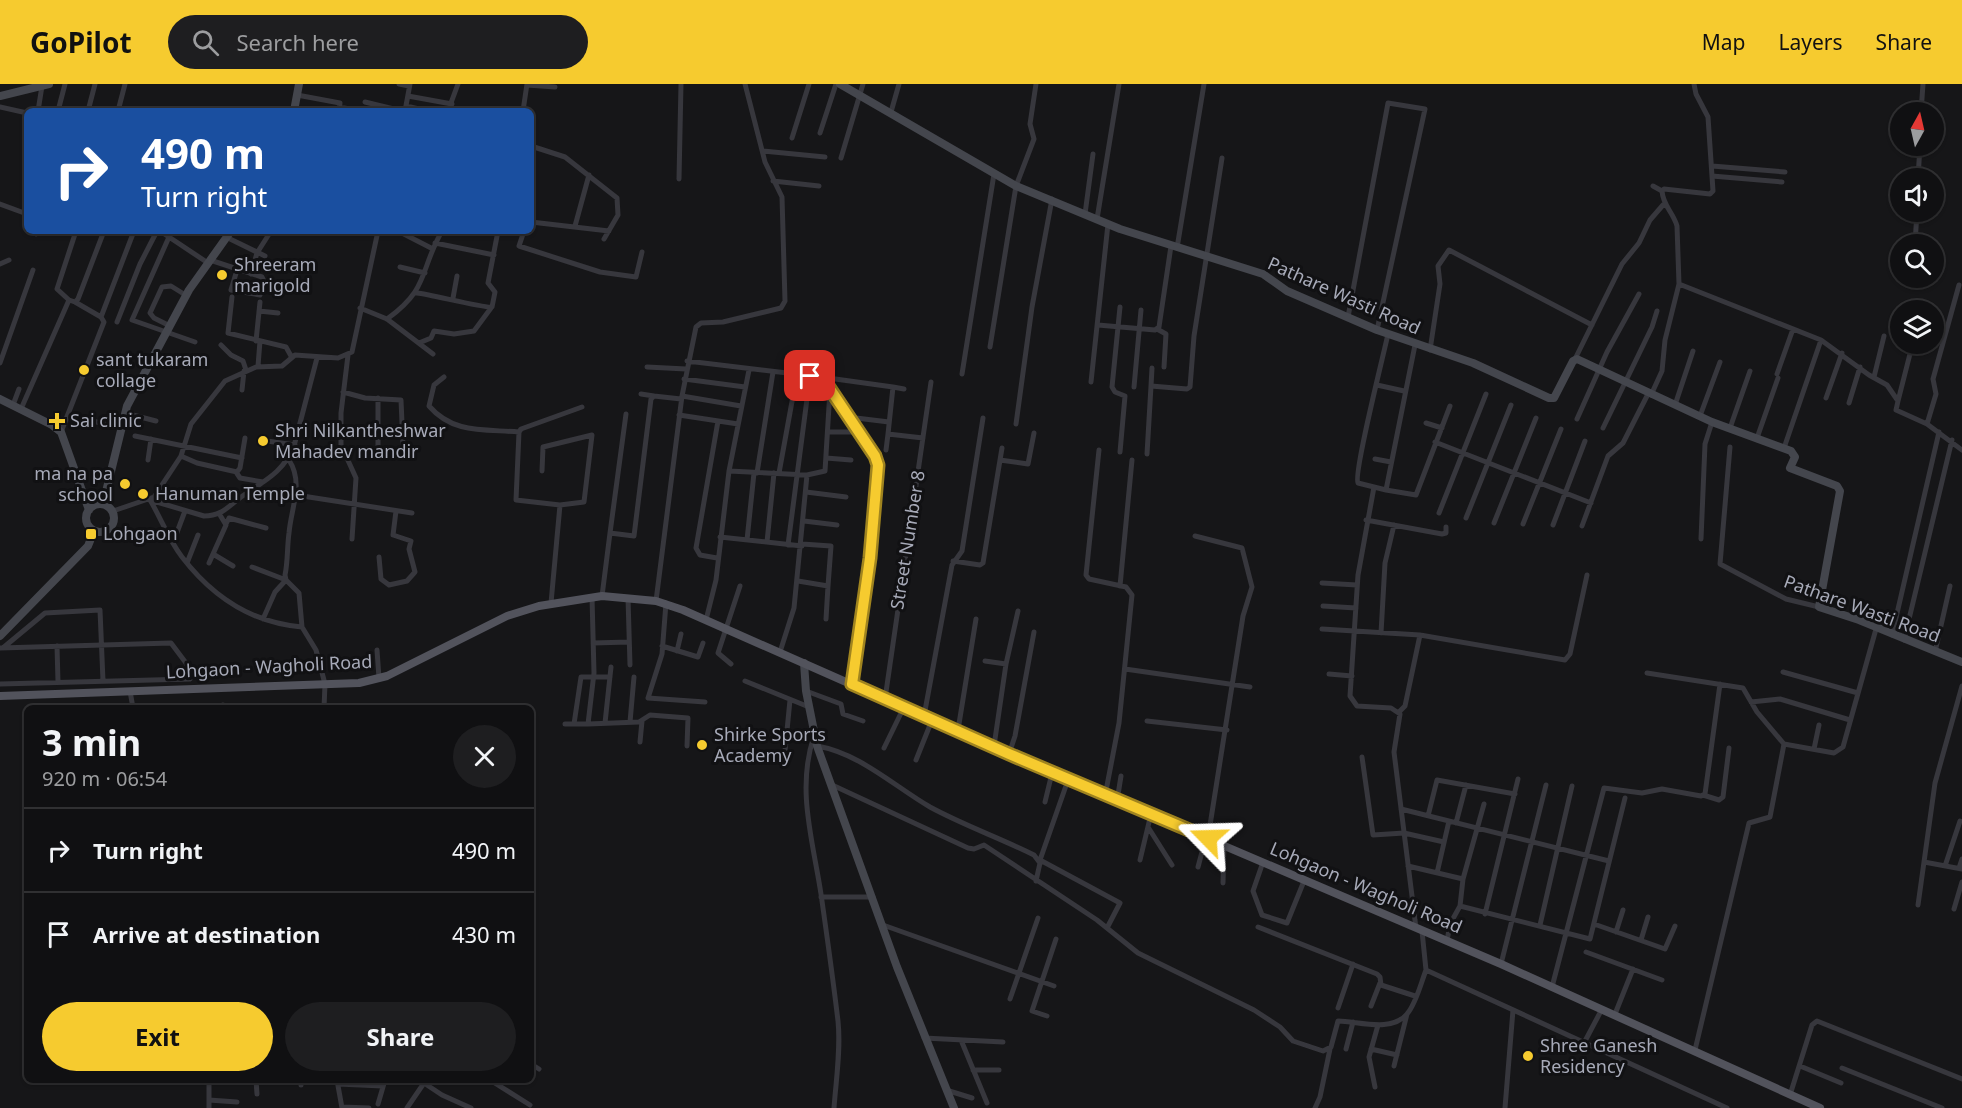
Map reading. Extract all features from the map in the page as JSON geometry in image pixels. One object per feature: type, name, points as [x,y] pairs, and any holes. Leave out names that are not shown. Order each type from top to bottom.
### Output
[{"type":"main road","name":"Lohgaon - Wagholi Road","points":[[0,696],[359,683],[379,678],[507,616],[551,603],[602,596],[666,603],[1105,796],[1207,837],[1304,881],[1501,964],[1820,1108]]},
{"type":"street","points":[[59,108],[65,84]]},
{"type":"street","points":[[89,108],[95,84]]},
{"type":"street","points":[[119,108],[125,84]]},
{"type":"street","points":[[295,108],[299,84]]},
{"type":"street","points":[[399,84],[410,85],[404,108]]},
{"type":"street","points":[[450,108],[458,84]]},
{"type":"street","points":[[679,179],[681,84]]},
{"type":"street","points":[[656,601],[684,379],[697,325],[730,321],[784,305],[783,201],[762,151],[745,84]]},
{"type":"street","points":[[792,138],[809,84]]},
{"type":"street","points":[[820,133],[838,84]]},
{"type":"street","name":"Pathare Wasti Road","points":[[838,84],[891,112],[1016,186],[1052,199],[1108,225],[1263,274],[1287,291],[1377,330],[1415,345],[1473,363],[1552,399],[1575,359]]},
{"type":"street","points":[[841,158],[863,84]]},
{"type":"street","points":[[891,112],[899,84]]},
{"type":"street","points":[[990,347],[1016,186],[1034,139],[1030,124],[1036,84]]},
{"type":"street","points":[[1097,219],[1119,84]]},
{"type":"street","points":[[1157,329],[1204,84]]},
{"type":"street","points":[[1653,186],[1662,191],[1664,189],[1710,194],[1713,191],[1708,117],[1694,84]]},
{"type":"street","points":[[1922,102],[1923,84]]},
{"type":"street","points":[[0,96],[46,85]]},
{"type":"street","points":[[39,108],[46,85]]},
{"type":"street","points":[[523,108],[527,85],[555,87]]},
{"type":"street","points":[[297,95],[340,103],[339,108]]},
{"type":"street","points":[[408,96],[452,104]]},
{"type":"street","points":[[364,102],[398,108]]},
{"type":"street","points":[[1348,317],[1388,104],[1425,109],[1377,330]]},
{"type":"street","points":[[0,106],[24,112]]},
{"type":"street","points":[[534,147],[565,157],[617,198],[618,215],[604,239]]},
{"type":"street","points":[[762,151],[825,157]]},
{"type":"street","points":[[1085,214],[1093,154]]},
{"type":"street","points":[[1151,386],[1186,389],[1190,387],[1194,336],[1222,158]]},
{"type":"street","points":[[1712,166],[1785,172]]},
{"type":"street","points":[[962,374],[994,174]]},
{"type":"street","points":[[575,226],[589,175]]},
{"type":"street","points":[[1712,176],[1782,182]]},
{"type":"street","points":[[773,181],[819,186]]},
{"type":"street","points":[[1582,526],[1608,456],[1623,443],[1662,372],[1665,340],[1679,284],[1677,226],[1674,218],[1663,205],[1662,191]]},
{"type":"street","points":[[1016,424],[1032,307],[1052,199]]},
{"type":"street","points":[[0,204],[24,213]]},
{"type":"street","points":[[1663,205],[1650,220],[1639,243],[1622,264],[1575,359],[1712,422],[1784,448],[1794,454],[1790,466],[1792,470],[1837,486],[1840,491],[1819,608]]},
{"type":"street","points":[[534,222],[609,231]]},
{"type":"street","points":[[1091,382],[1108,225]]},
{"type":"street","points":[[75,234],[57,289],[72,301],[101,316],[104,322],[61,432],[88,510],[86,520],[94,531],[103,532],[111,528],[115,520],[113,511],[103,504],[88,510]]},
{"type":"street","points":[[21,409],[103,234]]},
{"type":"street","points":[[101,316],[133,234]]},
{"type":"street","points":[[117,322],[136,272],[156,234]]},
{"type":"street","points":[[164,234],[209,261],[251,274],[264,279],[260,296],[231,290],[237,270]]},
{"type":"street","points":[[103,504],[125,413],[168,330],[209,261],[228,234],[257,253],[266,256]]},
{"type":"street","points":[[251,274],[257,253],[269,234]]},
{"type":"street","points":[[352,539],[356,478],[341,445],[343,392],[348,355],[353,348],[377,234]]},
{"type":"street","points":[[409,234],[434,246],[494,255]]},
{"type":"street","points":[[387,319],[409,303],[417,292],[440,234]]},
{"type":"street","points":[[419,343],[431,338],[434,331],[454,334],[474,331],[491,308],[495,292],[488,283],[498,234]]},
{"type":"street","points":[[523,234],[519,246],[600,272],[636,277],[642,252]]},
{"type":"street","points":[[169,237],[132,320],[168,330],[195,342]]},
{"type":"street","points":[[1431,350],[1440,285],[1438,266],[1449,250],[1592,325]]},
{"type":"street","points":[[0,264],[9,260]]},
{"type":"street","points":[[400,267],[425,273]]},
{"type":"street","points":[[0,363],[33,270]]},
{"type":"street","points":[[453,298],[457,276]]},
{"type":"street","points":[[1679,284],[1821,340],[1887,385],[1898,401]]},
{"type":"street","points":[[168,330],[150,313],[162,287],[171,285],[187,296]]},
{"type":"street","points":[[1927,424],[1936,394],[1933,379],[1959,285]]},
{"type":"street","points":[[417,292],[491,308]]},
{"type":"street","points":[[1577,420],[1599,370],[1640,294]]},
{"type":"street","points":[[232,297],[228,333],[286,347],[291,356]]},
{"type":"street","points":[[258,366],[260,302]]},
{"type":"street","points":[[1120,307],[1112,387],[1115,392],[1125,396],[1120,452]]},
{"type":"street","points":[[360,308],[387,319],[433,354]]},
{"type":"street","points":[[1134,387],[1141,310]]},
{"type":"street","points":[[1603,428],[1626,383],[1657,310]]},
{"type":"street","points":[[259,311],[278,313]]},
{"type":"street","points":[[1098,326],[1157,329],[1166,334],[1164,367]]},
{"type":"street","points":[[1757,438],[1793,328]]},
{"type":"street","points":[[1388,334],[1356,481],[1414,496],[1450,406]]},
{"type":"street","points":[[1874,377],[1884,336]]},
{"type":"street","points":[[1784,448],[1821,340]]},
{"type":"street","points":[[221,345],[231,355],[243,361],[242,390]]},
{"type":"street","points":[[1386,490],[1415,345]]},
{"type":"street","points":[[1675,405],[1693,351]]},
{"type":"street","points":[[1826,398],[1842,353]]},
{"type":"street","points":[[1910,354],[1896,410],[1927,424],[1952,440],[1962,450]]},
{"type":"street","points":[[291,356],[317,358],[348,355]]},
{"type":"street","points":[[150,500],[181,456],[191,424],[225,381],[244,370],[258,366],[282,366],[291,356]]},
{"type":"street","points":[[113,511],[138,501],[150,500],[204,516],[220,514],[265,482],[289,460],[295,445],[317,358]]},
{"type":"street","points":[[687,361],[904,389]]},
{"type":"street","points":[[1700,416],[1720,362]]},
{"type":"street","points":[[647,367],[686,369]]},
{"type":"street","points":[[1849,403],[1860,367]]},
{"type":"street","points":[[1147,454],[1152,368]]},
{"type":"street","points":[[706,620],[716,580],[729,471],[748,370]]},
{"type":"street","points":[[1730,428],[1750,371]]},
{"type":"street","points":[[747,540],[773,372]]},
{"type":"street","points":[[767,542],[776,473],[797,375]]},
{"type":"street","points":[[788,545],[810,376]]},
{"type":"street","points":[[444,377],[434,385],[429,406],[440,418],[456,427],[519,432]]},
{"type":"street","points":[[822,377],[875,456],[878,465],[870,558],[852,684]]},
{"type":"street","points":[[684,379],[745,387]]},
{"type":"street","name":"Street Number 8","points":[[885,699],[931,382]]},
{"type":"street","points":[[1377,385],[1404,391]]},
{"type":"street","points":[[886,450],[893,387]]},
{"type":"street","points":[[13,405],[20,389]]},
{"type":"street","points":[[729,471],[807,475],[825,471],[830,389]]},
{"type":"street","points":[[343,392],[365,398],[397,399],[403,402],[403,446]]},
{"type":"street","points":[[641,394],[741,406]]},
{"type":"street","points":[[1439,513],[1486,394]]},
{"type":"street","points":[[610,533],[634,536],[651,399],[654,396]]},
{"type":"street","points":[[378,398],[378,447]]},
{"type":"street","points":[[0,399],[61,432]]},
{"type":"street","points":[[1466,518],[1511,405]]},
{"type":"street","points":[[542,471],[543,447],[592,435],[584,502],[560,505],[516,500],[521,429],[582,407]]},
{"type":"street","points":[[125,413],[156,421]]},
{"type":"street","points":[[602,596],[626,414]]},
{"type":"street","points":[[679,415],[738,424]]},
{"type":"street","points":[[848,417],[889,422]]},
{"type":"street","points":[[916,760],[928,717],[953,561],[962,551],[983,418]]},
{"type":"street","points":[[1494,523],[1536,418]]},
{"type":"street","points":[[89,420],[120,428]]},
{"type":"street","points":[[717,558],[700,555],[696,548],[718,421]]},
{"type":"street","points":[[1701,539],[1705,444],[1712,422]]},
{"type":"street","points":[[1426,423],[1442,428]]},
{"type":"street","points":[[1523,524],[1561,429]]},
{"type":"street","points":[[828,432],[859,432]]},
{"type":"street","points":[[1892,635],[1939,432]]},
{"type":"street","points":[[888,434],[922,438]]},
{"type":"street","points":[[1000,460],[1028,464],[1034,434]]},
{"type":"street","points":[[135,436],[242,458]]},
{"type":"street","points":[[236,472],[240,468],[244,438]]},
{"type":"street","points":[[148,460],[151,440]]},
{"type":"street","points":[[1904,640],[1952,440]]},
{"type":"street","points":[[267,441],[295,445]]},
{"type":"street","points":[[1435,441],[1513,474],[1591,503]]},
{"type":"street","points":[[1553,525],[1585,441]]},
{"type":"street","name":"Pathare Wasti Road","points":[[1730,447],[1720,564],[1786,599],[1859,621],[1962,662]]},
{"type":"street","points":[[953,561],[980,565],[983,563],[1002,448]]},
{"type":"street","points":[[1100,450],[1086,575],[1089,579],[1128,588],[1132,595],[1114,759],[1105,796]]},
{"type":"street","points":[[181,456],[197,463],[236,472],[240,478],[265,482]]},
{"type":"street","points":[[826,458],[850,460]]},
{"type":"street","points":[[1375,459],[1391,462]]},
{"type":"street","points":[[262,618],[281,584],[286,580],[289,531],[296,495],[294,472],[289,460]]},
{"type":"street","points":[[1120,586],[1132,460]]},
{"type":"street","points":[[780,652],[794,608],[802,545],[807,475]]},
{"type":"street","points":[[1374,487],[1366,520],[1357,585],[1350,696],[1354,705],[1390,708],[1399,712]]},
{"type":"street","points":[[806,492],[846,497]]},
{"type":"street","points":[[296,495],[412,513]]},
{"type":"street","points":[[150,500],[173,543],[187,563],[233,606],[282,625],[302,627]]},
{"type":"street","points":[[551,603],[560,505]]},
{"type":"street","points":[[173,543],[185,511]]},
{"type":"street","points":[[379,557],[381,579],[389,585],[406,581],[416,572],[410,549],[411,541],[393,535],[396,511]]},
{"type":"street","points":[[220,514],[226,525]]},
{"type":"street","points":[[209,563],[229,518],[266,528]]},
{"type":"street","points":[[1366,520],[1442,534],[1446,533],[1446,527]]},
{"type":"street","points":[[804,521],[837,525]]},
{"type":"street","points":[[1381,633],[1385,562],[1394,525]]},
{"type":"street","points":[[0,636],[88,546],[94,531]]},
{"type":"street","points":[[187,563],[198,535]]},
{"type":"street","points":[[1195,536],[1239,546],[1247,558],[1252,590],[1243,616],[1227,730],[1207,837],[1198,867]]},
{"type":"street","points":[[720,537],[788,545],[831,546],[828,586],[830,590],[826,618]]},
{"type":"street","points":[[213,554],[233,566]]},
{"type":"street","points":[[252,567],[286,580],[299,593],[302,627],[316,650],[325,684],[324,705]]},
{"type":"street","points":[[1322,629],[1420,635],[1565,660],[1570,654],[1587,575]]},
{"type":"street","points":[[798,581],[828,586]]},
{"type":"street","points":[[1322,583],[1357,585]]},
{"type":"street","points":[[731,664],[718,655],[740,586]]},
{"type":"street","points":[[1935,652],[1950,586]]},
{"type":"street","points":[[588,724],[593,676],[592,597]]},
{"type":"street","points":[[628,598],[630,665]]},
{"type":"street","points":[[666,603],[662,646],[648,698],[705,702]]},
{"type":"street","points":[[1323,606],[1356,608]]},
{"type":"street","points":[[2,648],[45,613],[100,610],[102,681]]},
{"type":"street","points":[[994,746],[1006,664],[1018,611]]},
{"type":"street","points":[[958,730],[976,619]]},
{"type":"street","points":[[1647,673],[1743,688],[1751,702],[1784,744],[1834,753],[1840,751],[1876,629]]},
{"type":"street","points":[[1009,754],[1015,736],[1034,632]]},
{"type":"street","points":[[676,651],[681,634]]},
{"type":"street","points":[[1394,1066],[1407,1014],[1426,970],[1408,866],[1394,752],[1399,712],[1405,706],[1420,635]]},
{"type":"street","points":[[593,643],[629,642]]},
{"type":"street","points":[[662,646],[698,657],[703,643]]},
{"type":"street","points":[[0,684],[190,679],[186,663],[171,644],[2,648]]},
{"type":"street","points":[[57,646],[58,682]]},
{"type":"street","points":[[377,650],[379,678]]},
{"type":"street","points":[[985,661],[1006,664]]},
{"type":"street","points":[[804,663],[806,691],[817,746],[924,1038],[954,1108]]},
{"type":"street","points":[[605,723],[611,667]]},
{"type":"street","points":[[1125,669],[1250,687]]},
{"type":"street","points":[[1783,672],[1858,693]]},
{"type":"street","points":[[1329,674],[1352,676]]},
{"type":"street","points":[[574,724],[581,677],[610,677]]},
{"type":"street","points":[[630,722],[634,677]]},
{"type":"street","points":[[745,681],[809,708]]},
{"type":"street","points":[[1703,795],[1720,684]]},
{"type":"street","points":[[1918,905],[1935,783],[1962,686]]},
{"type":"street","points":[[130,691],[132,705]]},
{"type":"street","points":[[806,691],[841,704],[843,714],[862,721]]},
{"type":"street","points":[[1751,702],[1780,699],[1850,720]]},
{"type":"street","points":[[784,762],[790,700]]},
{"type":"street","points":[[884,748],[904,707]]},
{"type":"street","points":[[565,724],[642,721],[650,715],[688,718],[687,746]]},
{"type":"street","points":[[640,742],[642,721]]},
{"type":"street","points":[[1147,721],[1227,730]]},
{"type":"street","points":[[1814,749],[1819,725]]},
{"type":"street","points":[[814,736],[809,752],[805,788],[839,1033],[834,1108]]},
{"type":"street","points":[[1695,1050],[1749,823],[1770,817],[1784,744]]},
{"type":"street","points":[[817,746],[844,754],[886,777],[929,806],[1040,860],[1120,903],[1107,928]]},
{"type":"street","points":[[1552,987],[1606,787],[1642,793],[1662,789],[1703,795],[1719,800],[1723,797],[1729,748]]},
{"type":"street","points":[[1362,757],[1372,833],[1378,836],[1404,832],[1444,842]]},
{"type":"street","points":[[1045,802],[1052,773]]},
{"type":"street","points":[[1117,801],[1121,776]]},
{"type":"street","points":[[1485,914],[1518,779]]},
{"type":"street","points":[[1036,881],[1040,860],[1068,780]]},
{"type":"street","points":[[1428,816],[1436,781],[1515,794]]},
{"type":"street","points":[[830,784],[972,849],[984,845],[1107,928],[1141,956],[1254,1010],[1280,1027],[1293,1041],[1323,1051],[1330,1049]]},
{"type":"street","points":[[1456,823],[1466,785]]},
{"type":"street","points":[[1501,964],[1545,785]]},
{"type":"street","points":[[1540,926],[1572,786]]},
{"type":"street","points":[[1460,906],[1590,939],[1625,798]]},
{"type":"street","points":[[1447,941],[1450,924],[1460,906],[1463,879],[1484,804]]},
{"type":"street","points":[[1401,809],[1609,861]]},
{"type":"street","points":[[1140,860],[1151,814]]},
{"type":"street","points":[[1437,873],[1449,821]]},
{"type":"street","points":[[1945,866],[1960,821]]},
{"type":"street","points":[[1148,827],[1172,865]]},
{"type":"street","points":[[1223,883],[1224,845]]},
{"type":"street","points":[[1924,862],[1960,868],[1962,859]]},
{"type":"street","points":[[1263,862],[1253,888],[1262,915],[1287,923],[1304,881]]},
{"type":"street","points":[[1408,866],[1463,879]]},
{"type":"street","points":[[1954,909],[1962,882]]},
{"type":"street","points":[[821,897],[873,897]]},
{"type":"street","points":[[1616,932],[1623,910]]},
{"type":"street","points":[[1641,940],[1648,917]]},
{"type":"street","points":[[1010,999],[1038,918]]},
{"type":"street","points":[[1594,924],[1666,949],[1675,926]]},
{"type":"street","points":[[883,925],[1054,986]]},
{"type":"street","points":[[1258,927],[1379,975],[1380,983],[1371,1006]]},
{"type":"street","points":[[1047,1016],[1032,1011],[1056,939]]},
{"type":"street","points":[[1586,952],[1662,980]]},
{"type":"street","points":[[1338,1008],[1353,964]]},
{"type":"street","points":[[1615,1014],[1633,969]]},
{"type":"street","points":[[1426,970],[1727,1108]]},
{"type":"street","points":[[1380,983],[1383,987],[1415,996]]},
{"type":"street","points":[[1584,1042],[1602,1009]]},
{"type":"street","points":[[1505,1108],[1513,1010]]},
{"type":"street","points":[[1315,1108],[1320,1097],[1336,1022],[1378,1025],[1396,1021],[1407,1014]]},
{"type":"street","points":[[1790,1095],[1812,1025],[1817,1021],[1962,1078]]},
{"type":"street","points":[[1346,1049],[1353,1022]]},
{"type":"street","points":[[1375,1087],[1369,1060],[1378,1025]]},
{"type":"street","points":[[924,1038],[1003,1042]]},
{"type":"street","points":[[961,1040],[987,1102]]},
{"type":"street","points":[[1371,1049],[1397,1055]]},
{"type":"street","points":[[534,1066],[539,1069]]},
{"type":"street","points":[[1800,1066],[1841,1083]]},
{"type":"street","points":[[1842,1068],[1942,1108]]},
{"type":"street","points":[[973,1070],[999,1070]]},
{"type":"street","points":[[208,1083],[208,1108]]},
{"type":"street","points":[[256,1083],[257,1094]]},
{"type":"street","points":[[338,1083],[342,1108],[369,1108]]},
{"type":"street","points":[[378,1104],[384,1083]]},
{"type":"street","points":[[409,1107],[424,1083]]},
{"type":"street","points":[[427,1083],[442,1095],[471,1108]]},
{"type":"street","points":[[495,1083],[530,1105]]},
{"type":"street","points":[[945,1090],[972,1098]]},
{"type":"street","points":[[209,1100],[237,1102]]},
{"type":"place","name":"Shreeram marigold","points":[[222,275]]},
{"type":"place","name":"sant tukaram collage","points":[[84,370]]},
{"type":"place","name":"Sai clinic","points":[[57,421]]},
{"type":"place","name":"Shri Nilkantheshwar Mahadev mandir","points":[[263,441]]},
{"type":"place","name":"ma na pa school","points":[[125,484]]},
{"type":"place","name":"Hanuman Temple","points":[[143,494]]},
{"type":"place","name":"Lohgaon","points":[[91,534]]},
{"type":"place","name":"Shirke Sports Academy","points":[[702,745]]},
{"type":"place","name":"Shree Ganesh Residency","points":[[1528,1056]]},
{"type":"route","points":[[810,376],[822,377],[875,456],[878,465],[870,558],[852,684],[1105,796],[1208,838]]}]
